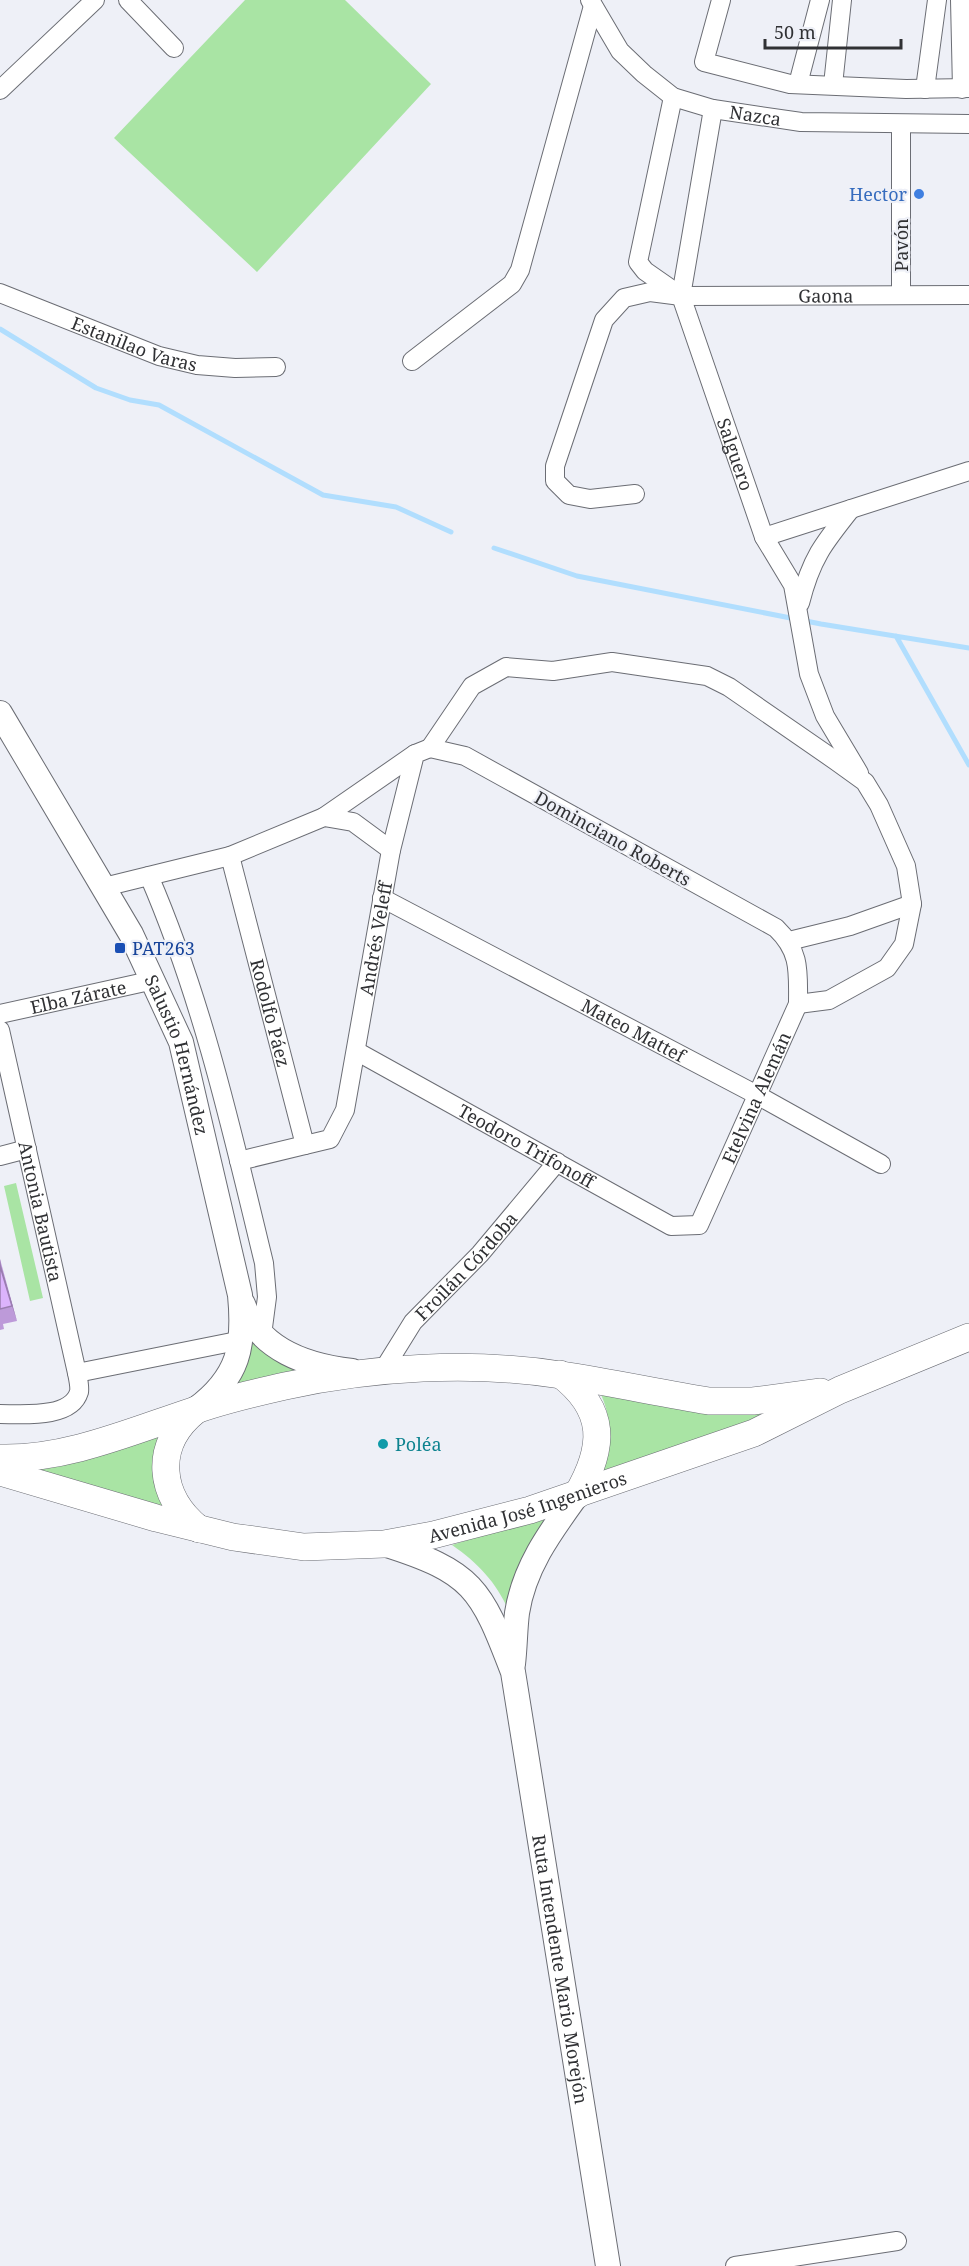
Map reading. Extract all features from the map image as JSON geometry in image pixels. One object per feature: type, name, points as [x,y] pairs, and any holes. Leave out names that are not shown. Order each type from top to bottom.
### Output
[{"type":"main road","name":"Salustio Hernández","points":[[0,713],[104,887],[154,980],[181,1042],[240,1295],[252,1337],[316,1365],[382,1372]]},
{"type":"main road","name":"Avenida José Ingenieros","points":[[0,1472],[199,1529],[251,1541],[304,1546],[384,1544],[482,1524],[754,1433],[840,1390],[969,1336]]},
{"type":"main road","points":[[199,1529],[178,1508],[170,1494],[166,1464],[173,1434],[182,1421],[218,1389],[252,1337]]},
{"type":"main road","name":"Avenida José Ingenieros","points":[[0,1458],[28,1457],[65,1450],[196,1410],[288,1386],[382,1372],[489,1369],[560,1374],[709,1401],[753,1401],[840,1390]]},
{"type":"main road","points":[[513,1672],[517,1613],[528,1575],[541,1547],[577,1494],[596,1458],[597,1424],[581,1392],[560,1374]]},
{"type":"main road","points":[[384,1544],[426,1557],[446,1567],[473,1589],[493,1621],[513,1672]]},
{"type":"main road","name":"Ruta Intendente Mario Morejón","points":[[513,1672],[608,2266]]},
{"type":"street","points":[[0,90],[95,0]]},
{"type":"street","points":[[128,0],[174,48]]},
{"type":"street","points":[[721,0],[704,62],[798,84],[925,89],[965,88],[960,0]]},
{"type":"street","points":[[798,84],[820,0]]},
{"type":"street","points":[[832,85],[842,0]]},
{"type":"street","points":[[925,89],[938,0]]},
{"type":"street","points":[[412,361],[512,284],[520,270],[591,3]]},
{"type":"street","name":"Nazca","points":[[591,3],[620,51],[673,97],[713,109],[801,122],[969,124]]},
{"type":"street","points":[[673,97],[638,262],[645,271],[681,296]]},
{"type":"street","name":"Salguero","points":[[713,109],[681,296],[764,537],[793,585],[809,674],[825,716],[895,837],[906,866],[912,904]]},
{"type":"street","name":"Pavón","points":[[901,124],[901,294]]},
{"type":"street","name":"Gaona","points":[[635,494],[590,499],[569,495],[555,481],[555,466],[604,320],[624,298],[650,292],[681,296],[969,295]]},
{"type":"street","name":"Estanilao Varas","points":[[0,293],[159,356],[197,365],[235,368],[276,367]]},
{"type":"street","points":[[764,537],[969,471]]},
{"type":"street","points":[[799,609],[808,570],[826,540],[851,509]]},
{"type":"street","points":[[104,887],[230,856],[324,817],[422,751],[471,686],[506,667],[553,671],[612,662],[707,676],[729,687],[865,782]]},
{"type":"street","name":"Andrés Veleff","points":[[305,1145],[330,1139],[345,1110],[391,850],[422,751]]},
{"type":"street","name":"Dominciano Roberts","points":[[422,751],[465,756],[776,928],[789,941]]},
{"type":"street","points":[[324,817],[353,822],[391,850]]},
{"type":"street","name":"Rodolfo Páez","points":[[230,856],[305,1145]]},
{"type":"street","points":[[78,1372],[252,1337],[267,1298],[264,1263],[215,1060],[190,982],[149,876]]},
{"type":"street","name":"Mateo Mattef","points":[[382,898],[757,1095],[881,1164]]},
{"type":"street","points":[[789,941],[850,926],[912,904]]},
{"type":"street","points":[[798,1004],[829,1000],[887,968],[904,944],[912,904]]},
{"type":"street","name":"Etelvina Alemán","points":[[699,1225],[798,1004],[799,966],[789,941]]},
{"type":"street","name":"Elba Zárate","points":[[0,1014],[154,980]]},
{"type":"street","name":"Antonia Bautista","points":[[0,1030],[78,1372],[79,1392],[69,1406],[49,1412],[0,1414]]},
{"type":"street","name":"Teodoro Trifonoff","points":[[356,1051],[671,1226],[699,1225]]},
{"type":"street","points":[[239,1161],[305,1145]]},
{"type":"street","points":[[0,1156],[27,1149]]},
{"type":"street","name":"Froilán Córdoba","points":[[382,1372],[413,1322],[480,1254],[557,1162]]},
{"type":"street","points":[[735,2266],[826,2259],[897,2241]]},
{"type":"green space","points":[[245,0],[345,0],[431,84],[257,272],[114,138]]},
{"type":"green space","points":[[16,1183],[43,1298],[30,1301],[4,1186]]},
{"type":"green space","points":[[252,1337],[302,1371],[225,1389],[250,1352]]},
{"type":"green space","points":[[599,1390],[791,1407],[602,1474],[609,1431],[607,1411]]},
{"type":"green space","points":[[163,1428],[178,1513],[43,1475],[28,1465]]},
{"type":"green space","points":[[557,1511],[509,1611],[485,1574],[452,1545]]},
{"type":"building","points":[[0,1266],[12,1306],[0,1309]]},
{"type":"waterway","points":[[0,329],[96,388],[130,400],[159,405],[323,495],[396,507],[451,532]]},
{"type":"waterway","points":[[494,548],[577,576],[821,624],[969,648]]},
{"type":"waterway","points":[[896,636],[969,765]]},
{"type":"place","name":"Hector","points":[[919,194]]},
{"type":"place","name":"PAT263","points":[[120,948]]},
{"type":"place","name":"Poléa","points":[[383,1444]]}]
